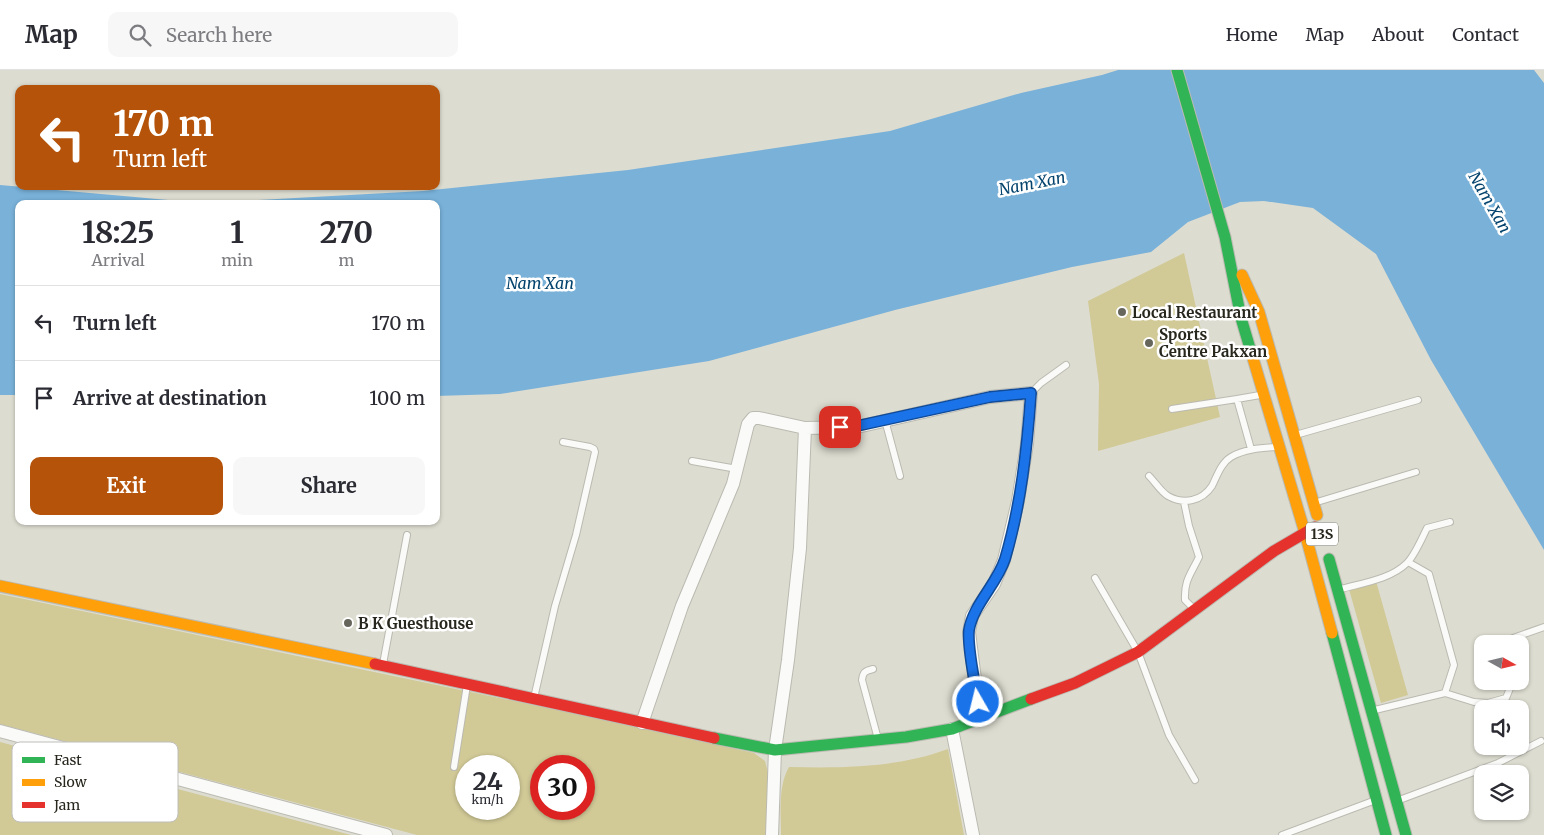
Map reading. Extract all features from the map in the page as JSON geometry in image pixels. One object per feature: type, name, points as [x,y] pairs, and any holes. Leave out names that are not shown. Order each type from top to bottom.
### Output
[{"type":"main road","name":"13S","points":[[1177,70],[1225,237],[1241,318],[1305,533],[1386,835]]},
{"type":"main road","name":"13S","points":[[1225,237],[1259,312],[1321,529],[1305,533]]},
{"type":"main road","points":[[0,586],[775,750],[878,740],[952,729],[1075,683],[1138,652],[1274,551],[1305,533]]},
{"type":"main road","name":"13S","points":[[1327,552],[1406,835]]},
{"type":"street","points":[[642,723],[682,606],[734,484],[748,424],[753,418],[805,428],[857,426],[990,397],[1031,393],[1027,444],[1018,501],[1004,560],[994,584],[972,616],[969,632],[980,719]]},
{"type":"street","points":[[772,835],[775,750],[788,660],[800,548],[805,428]]},
{"type":"street","points":[[952,729],[973,835]]},
{"type":"street","points":[[0,731],[41,742]]},
{"type":"street","points":[[178,779],[386,835]]},
{"type":"lane","points":[[1031,393],[1041,383],[1066,365]]},
{"type":"lane","points":[[1172,409],[1281,392]]},
{"type":"lane","points":[[1237,399],[1250,449]]},
{"type":"lane","points":[[1294,435],[1418,400]]},
{"type":"lane","points":[[885,420],[900,476]]},
{"type":"lane","points":[[534,698],[555,606],[576,535],[595,452],[594,448],[563,442]]},
{"type":"lane","points":[[1149,476],[1168,496],[1184,502],[1193,501],[1203,496],[1211,488],[1222,466],[1231,457],[1250,449],[1279,446]]},
{"type":"lane","points":[[692,461],[737,469]]},
{"type":"lane","points":[[1313,503],[1416,472]]},
{"type":"lane","points":[[1184,502],[1199,557],[1184,588],[1185,600],[1194,609]]},
{"type":"lane","points":[[1338,590],[1388,575],[1408,562],[1427,528],[1450,522]]},
{"type":"lane","points":[[383,666],[407,535]]},
{"type":"lane","points":[[1408,562],[1429,574],[1454,665],[1445,693]]},
{"type":"lane","points":[[1095,578],[1138,652],[1169,735],[1195,780]]},
{"type":"lane","points":[[1521,635],[1544,627]]},
{"type":"lane","points":[[873,669],[862,674],[862,680],[878,740]]},
{"type":"lane","points":[[454,767],[467,684]]},
{"type":"lane","points":[[1354,715],[1445,693],[1474,702],[1488,703],[1506,698],[1509,690]]},
{"type":"lane","points":[[1396,801],[1498,763],[1541,741]]},
{"type":"lane","points":[[1282,835],[1376,800]]},
{"type":"shaded area","name":"Sports Centre Pakxan","points":[[1184,253],[1220,417],[1098,451],[1099,384],[1088,301]]},
{"type":"shaded area","points":[[1376,581],[1408,695],[1381,703],[1349,589]]},
{"type":"shaded area","points":[[0,594],[754,753],[765,761],[769,777],[766,835],[417,835],[178,771],[178,742],[68,742],[0,724]]},
{"type":"shaded area","points":[[0,742],[12,745],[12,822],[178,822],[178,789],[351,835],[0,835]]},
{"type":"shaded area","points":[[948,749],[964,835],[781,835],[782,791],[785,774],[789,767],[870,766],[922,757]]},
{"type":"water","name":"Nam Xan","points":[[1118,70],[1534,70],[1544,83],[1544,550],[1431,360],[1376,254],[1313,208],[1264,201],[1240,202],[1188,222],[1151,252],[1072,267],[895,310],[709,361],[500,394],[440,396],[440,200],[257,200],[440,190],[628,170],[890,131],[1021,93]]},
{"type":"water","name":"Nam Xan","points":[[0,185],[15,186],[15,190],[56,190],[168,200],[15,200],[15,395],[0,395]]},
{"type":"traffic: fast","points":[[1177,70],[1225,237],[1241,318],[1252,355]]},
{"type":"traffic: fast","points":[[1329,559],[1406,835]]},
{"type":"traffic: fast","points":[[1332,633],[1386,835]]},
{"type":"traffic: fast","points":[[714,738],[775,750],[906,737],[952,729],[1031,699]]},
{"type":"traffic: slow","points":[[1242,275],[1259,312],[1317,515]]},
{"type":"traffic: slow","points":[[1252,355],[1305,533],[1332,633]]},
{"type":"traffic: slow","points":[[0,586],[375,664]]},
{"type":"traffic: jam","points":[[1031,699],[1075,683],[1138,652],[1274,551],[1315,527]]},
{"type":"traffic: jam","points":[[375,664],[714,738]]},
{"type":"place","name":"Local Restaurant","points":[[1122,312]]},
{"type":"place","name":"Sports Centre Pakxan","points":[[1149,343]]},
{"type":"place","name":"B K Guesthouse","points":[[348,623]]},
{"type":"route","points":[[840,427],[857,426],[990,397],[1031,393],[1027,444],[1018,501],[1004,560],[994,584],[972,616],[969,632],[978,702]]}]
